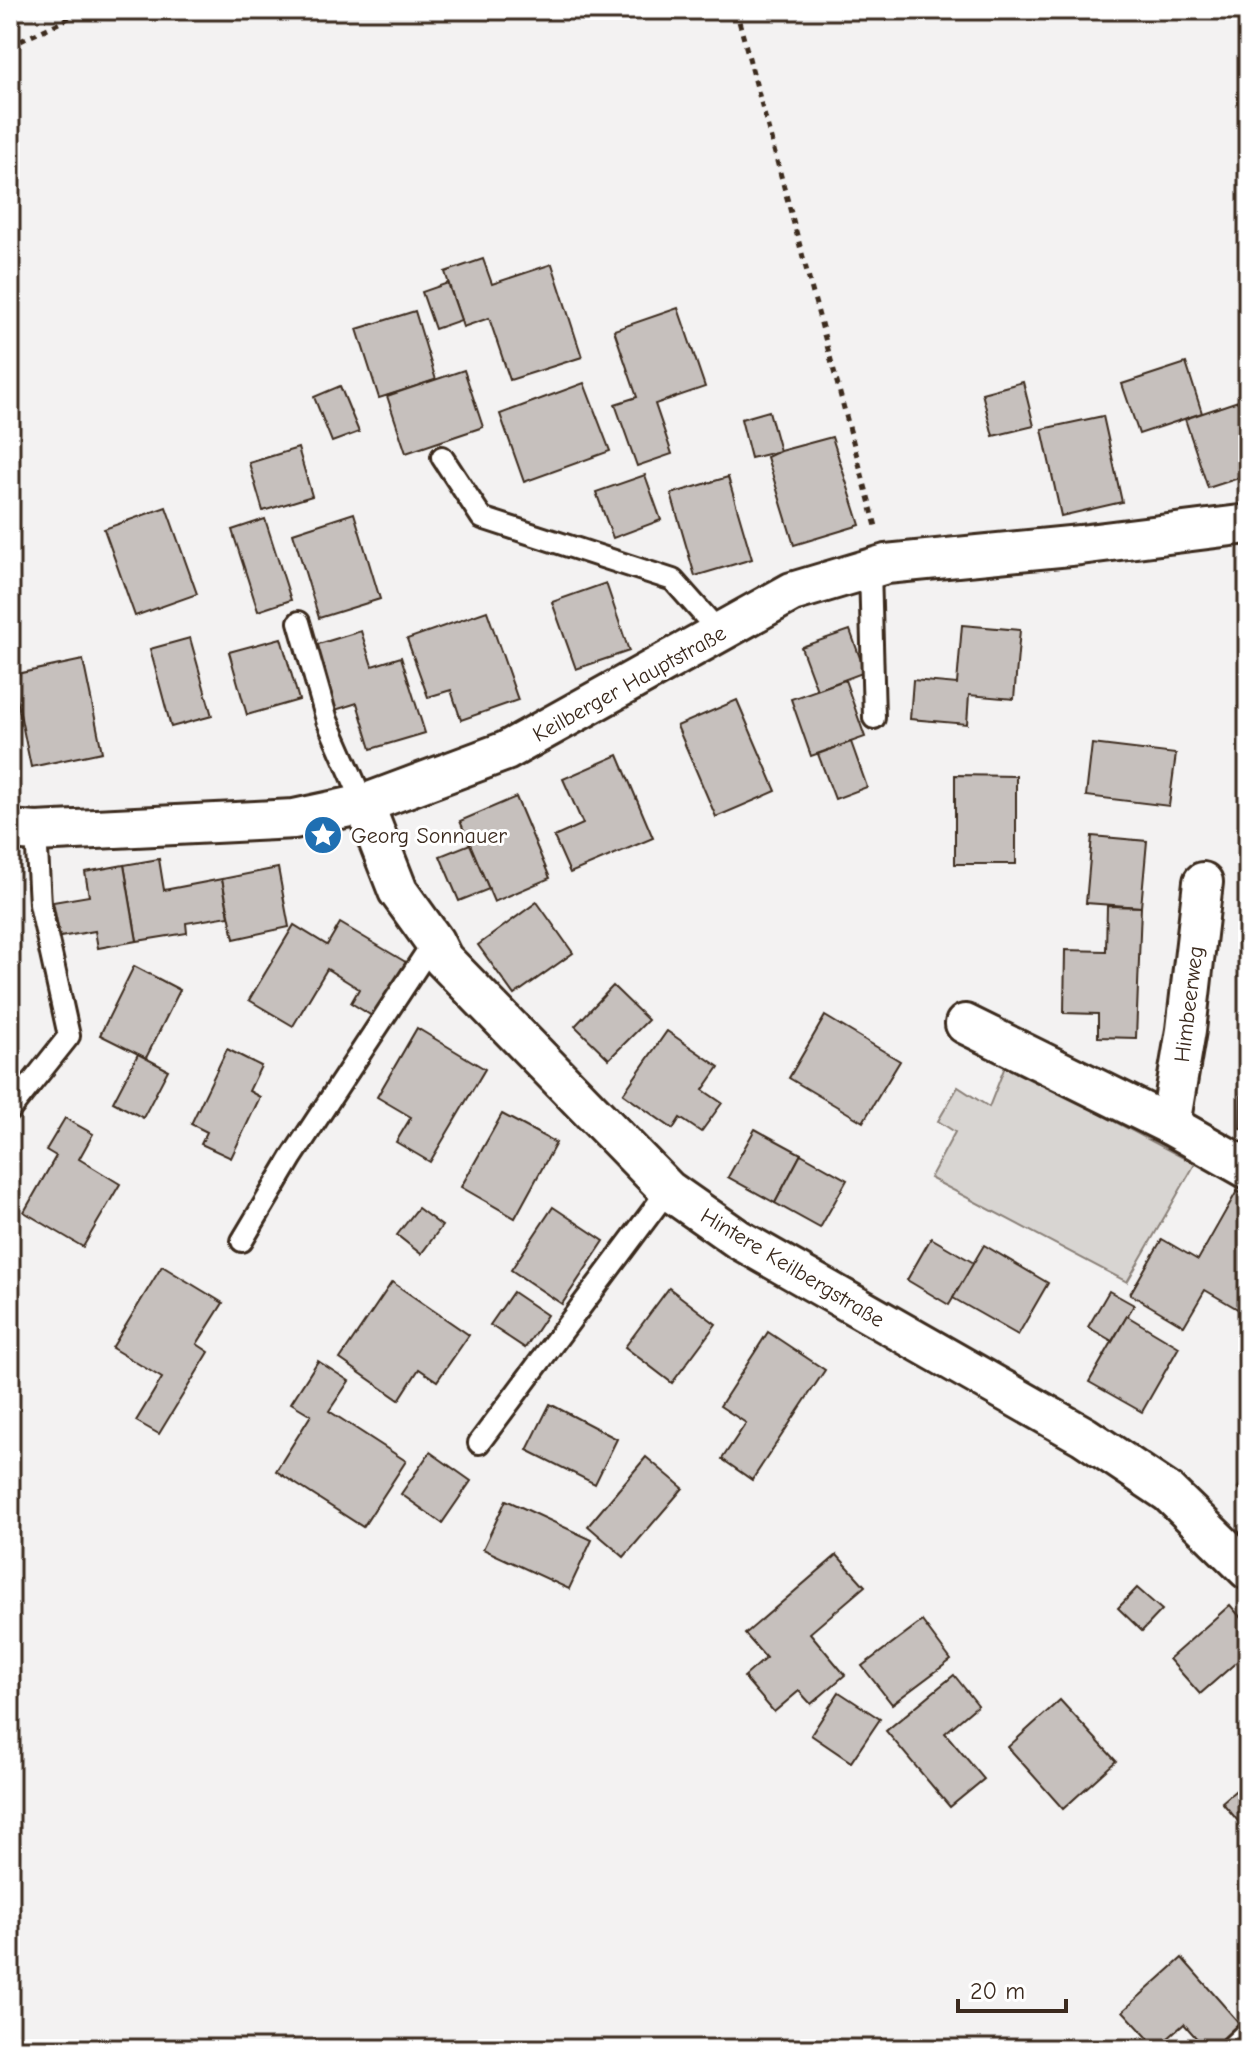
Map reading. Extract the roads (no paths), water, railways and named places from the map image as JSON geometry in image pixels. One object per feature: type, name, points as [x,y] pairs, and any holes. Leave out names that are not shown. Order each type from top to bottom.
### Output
[{"type":"street","name":"Keilberger Hauptstraße","points":[[23,831],[294,819],[364,804],[506,751],[792,592],[878,566],[1248,524]]},
{"type":"street","name":"Hintere Keilbergstraße","points":[[364,804],[398,891],[434,941],[443,959],[668,1190],[738,1239],[1084,1436],[1169,1493],[1248,1570]]},
{"type":"street","name":"Himbeerweg","points":[[1170,1125],[1186,1030],[1203,882]]},
{"type":"street","points":[[965,1024],[1170,1125],[1248,1169]]},
{"type":"lane","points":[[442,457],[482,518],[673,580],[720,633]]},
{"type":"lane","points":[[874,718],[878,566]]},
{"type":"lane","points":[[299,622],[327,720],[364,804]]},
{"type":"lane","points":[[10,1110],[69,1036],[23,831]]},
{"type":"lane","points":[[242,1241],[301,1144],[434,941]]},
{"type":"lane","points":[[479,1443],[668,1190]]},
{"type":"lane","points":[[1229,2049],[1248,2031]]},
{"type":"place","name":"Georg Sonnauer","points":[[323,835]]}]
